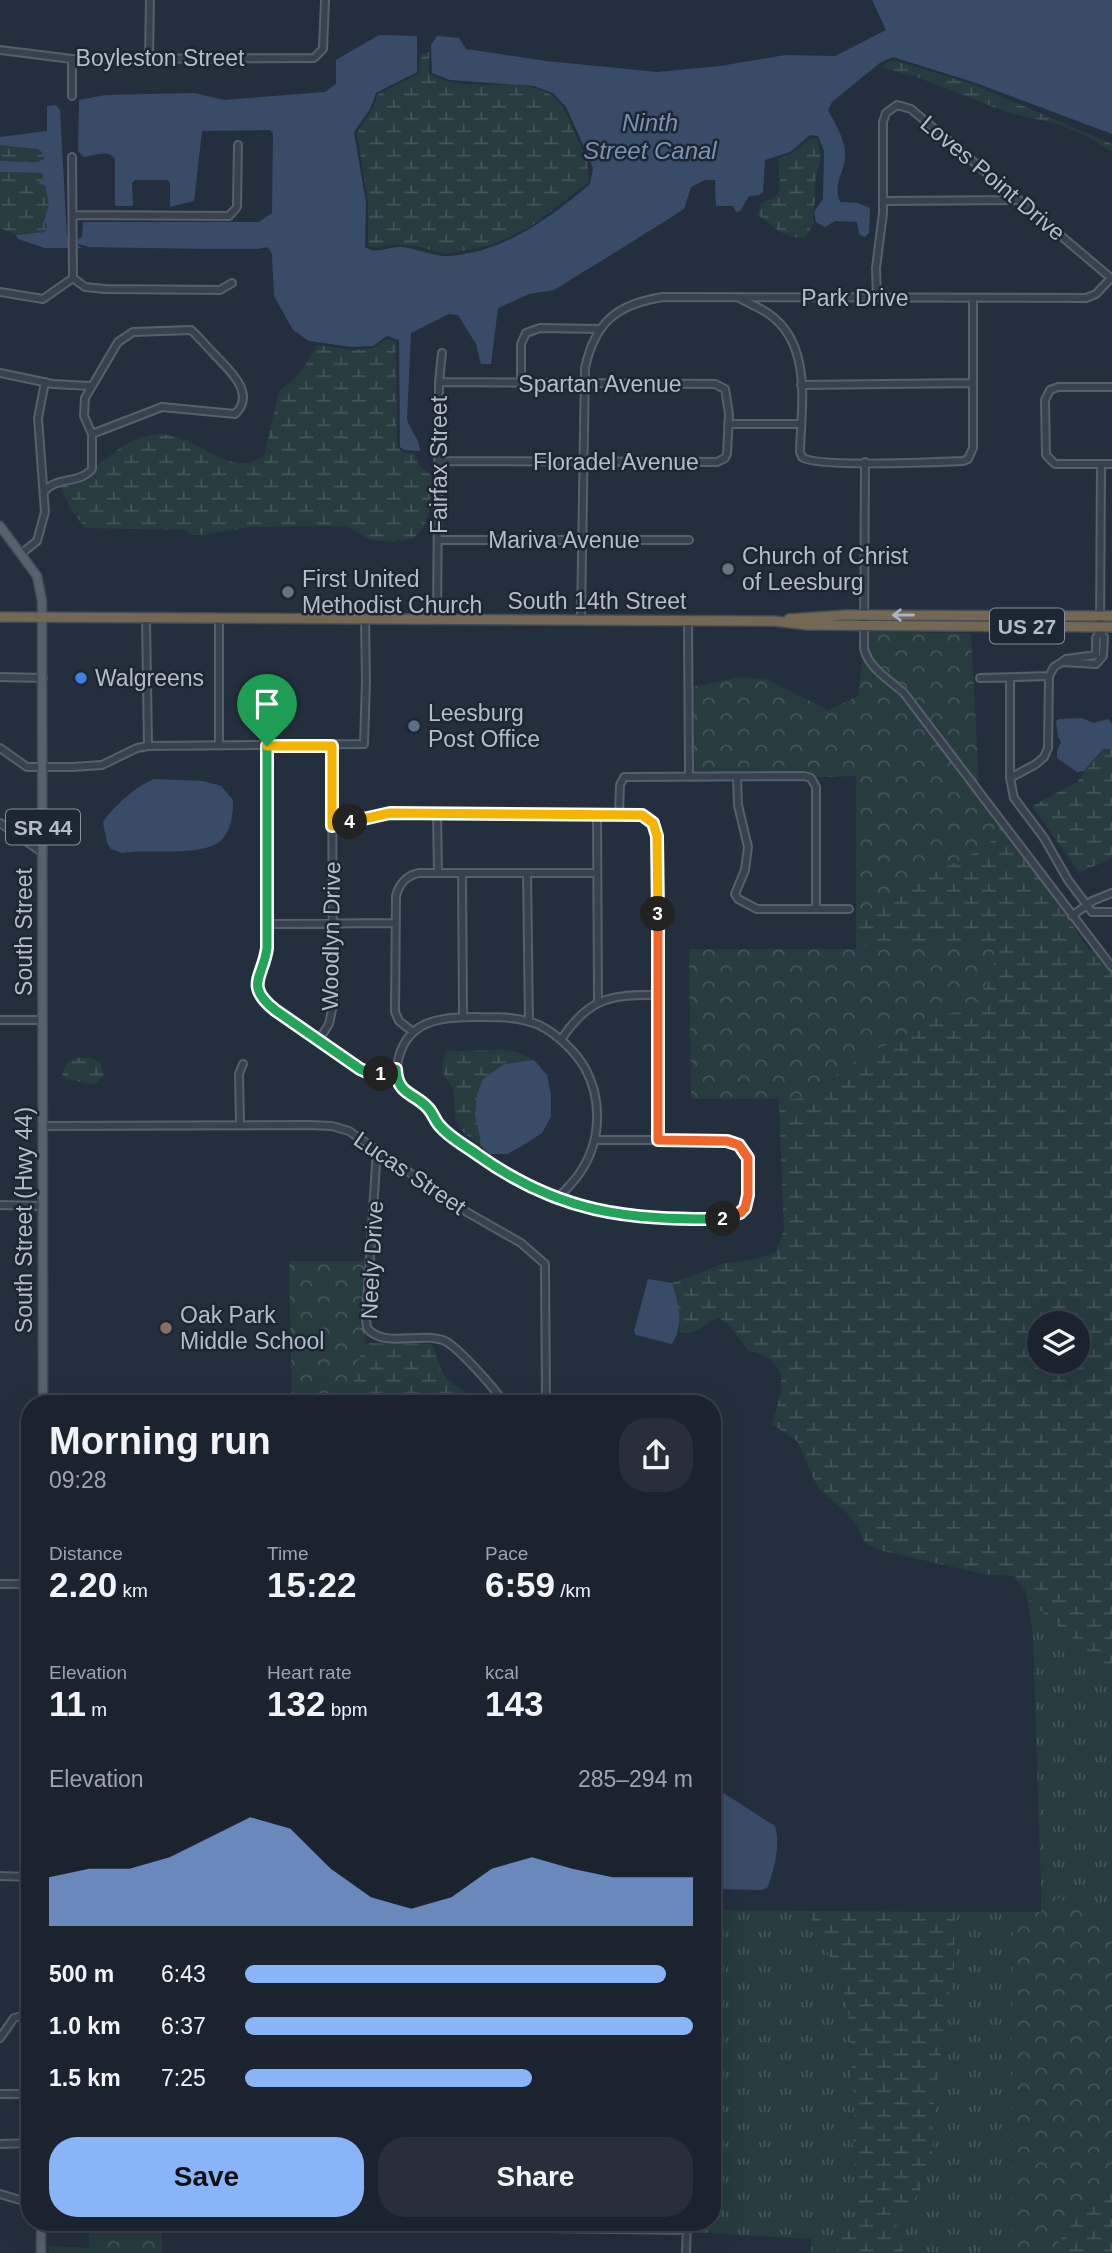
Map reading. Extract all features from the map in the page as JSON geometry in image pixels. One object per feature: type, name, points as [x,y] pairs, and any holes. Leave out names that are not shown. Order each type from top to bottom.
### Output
[{"type":"highway","name":"South 14th Street","points":[[774,621],[864,615],[1112,616]]},
{"type":"highway","name":"South 14th Street","points":[[0,617],[774,621],[808,625],[1112,627]]},
{"type":"main road","name":"SR 44","points":[[0,526],[22,553],[40,584],[43,618]]},
{"type":"main road","name":"South Street","points":[[43,618],[43,1035]]},
{"type":"main road","name":"South Street (Hwy 44)","points":[[43,1035],[43,1395]]},
{"type":"main road","points":[[41,2231],[41,2253]]},
{"type":"street","points":[[149,58],[150,0]]},
{"type":"street","name":"Boyleston Street","points":[[0,50],[72,59],[314,58],[320,55],[323,49],[325,0]]},
{"type":"street","points":[[72,59],[72,96]]},
{"type":"street","name":"Loves Point Drive","points":[[877,298],[876,268],[883,201],[884,116],[894,105],[901,104],[911,108],[1111,278]]},
{"type":"street","points":[[74,215],[229,216],[237,207],[238,145]]},
{"type":"street","points":[[72,157],[73,278]]},
{"type":"street","points":[[883,201],[1019,200]]},
{"type":"street","points":[[73,278],[85,288],[105,289],[220,289],[232,283]]},
{"type":"street","points":[[0,292],[43,299],[73,278]]},
{"type":"street","name":"Park Drive","points":[[600,329],[617,311],[663,297],[1086,298],[1096,294],[1111,278]]},
{"type":"street","points":[[738,297],[769,314],[783,328],[799,358],[802,385],[800,452],[805,460],[865,463],[968,459],[973,448],[973,298]]},
{"type":"street","points":[[521,384],[521,344],[523,337],[530,331],[540,328],[600,329],[587,358],[584,384],[581,621]]},
{"type":"street","points":[[45,491],[51,485],[80,478],[90,472],[93,464],[92,434],[84,416],[85,398],[118,342],[129,333],[188,329],[230,370],[242,390],[241,406],[235,414],[162,407],[92,434]]},
{"type":"street","name":"Fairfax Street","points":[[437,620],[439,382],[442,353]]},
{"type":"street","points":[[0,373],[45,382],[90,386]]},
{"type":"street","points":[[22,553],[40,536],[45,512],[38,408],[45,382]]},
{"type":"street","name":"Spartan Avenue","points":[[439,382],[719,385],[725,389],[727,395],[728,424]]},
{"type":"street","points":[[802,385],[972,383]]},
{"type":"street","points":[[1112,387],[1058,387],[1050,390],[1045,400],[1044,448],[1048,459],[1055,464],[1112,464]]},
{"type":"street","points":[[728,424],[801,424]]},
{"type":"street","name":"Floradel Avenue","points":[[440,461],[717,462],[727,454],[728,424]]},
{"type":"street","points":[[865,463],[865,654],[871,665],[904,693],[1112,967]]},
{"type":"street","points":[[1096,664],[1096,638],[1100,616],[1101,465]]},
{"type":"street","name":"Mariva Avenue","points":[[439,540],[689,540]]},
{"type":"street","points":[[146,618],[148,746]]},
{"type":"street","points":[[219,618],[219,746]]},
{"type":"street","points":[[0,748],[27,766],[43,767],[102,765],[137,748],[148,746],[363,744],[365,619]]},
{"type":"street","points":[[688,621],[689,776]]},
{"type":"street","points":[[1096,664],[1103,656],[1104,638],[1099,629]]},
{"type":"street","points":[[1010,778],[1036,764],[1044,757],[1048,748],[1049,676],[1054,667],[1066,659],[1096,654]]},
{"type":"street","points":[[1062,662],[1096,664]]},
{"type":"street","points":[[980,678],[1049,676]]},
{"type":"street","points":[[0,677],[43,678]]},
{"type":"street","points":[[1010,678],[1010,778],[1014,799],[1044,838],[1068,880],[1092,912]]},
{"type":"street","points":[[267,746],[266,959],[258,976],[258,992],[275,1010],[367,1072],[389,1073],[396,1069]]},
{"type":"street","name":"Woodlyn Drive","points":[[318,1040],[329,1024],[333,1004],[332,746]]},
{"type":"street","points":[[619,814],[620,785],[625,777],[804,776],[813,780],[816,787],[816,909]]},
{"type":"street","points":[[737,777],[738,805],[748,847],[745,870],[735,894],[738,899],[757,909],[849,909]]},
{"type":"street","points":[[332,826],[390,813],[636,814],[648,818],[653,823],[657,836],[658,1140]]},
{"type":"street","points":[[437,813],[438,873]]},
{"type":"street","points":[[597,814],[598,1001]]},
{"type":"street","points":[[0,823],[43,853]]},
{"type":"street","points":[[462,873],[463,1016]]},
{"type":"street","points":[[527,873],[529,1022]]},
{"type":"street","points":[[413,1032],[399,1021],[396,1012],[395,923],[397,892],[402,882],[413,874],[597,873]]},
{"type":"street","points":[[1072,916],[1087,905],[1112,894]]},
{"type":"street","points":[[1079,924],[1092,912],[1112,912]]},
{"type":"street","points":[[267,924],[395,923]]},
{"type":"street","points":[[561,1040],[576,1020],[598,1001],[626,995],[658,995]]},
{"type":"street","points":[[558,1198],[578,1177],[595,1140],[597,1110],[592,1084],[580,1060],[561,1040],[529,1022],[508,1017],[463,1016],[432,1021],[413,1032],[403,1045],[396,1069],[402,1087],[409,1095],[428,1107],[440,1127],[497,1168],[526,1185],[558,1198],[595,1210],[645,1218],[722,1219],[736,1216],[743,1210],[748,1195],[748,1158],[739,1145],[727,1141],[595,1140]]},
{"type":"street","points":[[0,1020],[43,1020]]},
{"type":"street","points":[[240,1124],[239,1074],[243,1064]]},
{"type":"street","name":"Lucas Street","points":[[43,1126],[240,1124],[332,1126],[349,1131],[465,1211],[521,1243],[545,1264],[546,1395]]},
{"type":"street","name":"Neely Drive","points":[[377,1149],[367,1328],[378,1337],[430,1337],[449,1343],[497,1395]]},
{"type":"street","points":[[0,1205],[43,1206]]},
{"type":"street","points":[[0,1584],[21,1584]]},
{"type":"street","points":[[0,1876],[21,1877]]},
{"type":"street","points":[[0,2038],[14,2018],[21,2016]]},
{"type":"street","points":[[0,2094],[21,2094]]},
{"type":"street","points":[[0,2144],[21,2143]]},
{"type":"street","points":[[0,2194],[21,2200]]},
{"type":"street","points":[[686,2253],[687,2231]]},
{"type":"green space","points":[[429,52],[429,74],[444,80],[460,84],[524,86],[538,89],[556,99],[566,112],[585,156],[588,183],[530,227],[491,245],[446,254],[416,246],[368,246],[368,202],[357,133],[372,110],[378,94],[419,74],[420,55]]},
{"type":"green space","points":[[893,60],[972,84],[1112,144],[1112,152],[1090,138],[1059,124],[1009,113],[914,76],[879,67]]},
{"type":"green space","points":[[811,138],[817,138],[820,152],[812,212],[814,222],[806,238],[798,238],[780,231],[758,215],[761,204],[778,195],[778,159],[791,154]]},
{"type":"green space","points":[[0,145],[37,149],[45,154],[44,159],[37,162],[0,161]]},
{"type":"green space","points":[[0,172],[43,173],[41,182],[49,201],[44,222],[47,225],[45,232],[16,235],[0,228]]},
{"type":"green space","points":[[387,339],[396,342],[397,447],[403,452],[415,454],[419,466],[432,476],[429,512],[424,527],[413,539],[389,542],[369,539],[348,527],[324,526],[251,527],[192,535],[185,530],[85,528],[69,507],[61,486],[90,471],[122,447],[151,435],[179,438],[236,463],[248,463],[264,456],[279,391],[305,366],[317,345],[353,350],[373,348]]},
{"type":"green space","points":[[868,632],[971,633],[979,785],[907,691],[873,663],[868,653]]},
{"type":"green space","points":[[863,656],[870,668],[902,695],[1001,825],[990,843],[961,860],[929,873],[904,892],[856,919],[856,776],[687,782],[688,688],[740,677],[766,679],[828,710],[858,696]]},
{"type":"green space","points":[[1103,749],[1112,749],[1112,859],[1079,872],[1032,806],[1077,782]]},
{"type":"green space","points":[[1001,825],[1089,950],[1095,950],[1112,971],[1112,1680],[1087,1651],[1027,1599],[1025,1590],[1013,1576],[983,1574],[879,1550],[865,1543],[847,1513],[818,1488],[797,1441],[772,1424],[781,1389],[779,1370],[773,1362],[749,1351],[728,1324],[719,1318],[695,1332],[680,1332],[676,1294],[672,1283],[725,1263],[775,1253],[784,1230],[779,1101],[813,1096],[826,1088],[837,1074],[868,1052],[897,1042],[925,1018],[964,1011],[980,996],[993,968],[995,950],[985,945],[856,946],[856,919],[904,892],[929,873],[961,860],[990,843]]},
{"type":"green space","points":[[985,945],[995,950],[993,968],[980,996],[964,1011],[925,1018],[897,1042],[868,1052],[837,1074],[826,1088],[813,1096],[779,1101],[691,1099],[689,949],[856,949],[856,946]]},
{"type":"green space","points":[[505,1050],[534,1060],[504,1064],[475,1115],[482,1147],[464,1133],[456,1122],[453,1089],[442,1071],[443,1059],[447,1051]]},
{"type":"green space","points":[[89,1057],[101,1063],[104,1076],[94,1085],[67,1079],[62,1075],[66,1064],[75,1058]]},
{"type":"green space","points":[[289,1261],[365,1261],[365,1345],[349,1395],[292,1395]]},
{"type":"green space","points":[[366,1343],[431,1344],[444,1375],[470,1395],[349,1395],[359,1358]]},
{"type":"green space","points":[[1027,1599],[1087,1651],[1112,1680],[1112,1920],[1072,1906],[1041,1889],[1033,1634]]},
{"type":"green space","points":[[1041,1889],[1072,1906],[1112,1920],[1112,2178],[1049,2253],[1011,2253],[1013,1912],[1041,1912]]},
{"type":"green space","points":[[721,1910],[810,1911],[812,1925],[837,1969],[848,2006],[855,2122],[853,2153],[858,2204],[854,2218],[840,2227],[835,2246],[838,2253],[811,2253],[811,2239],[688,2232],[721,2231]]},
{"type":"green space","points":[[810,1911],[955,1912],[954,1965],[934,2104],[932,2157],[922,2187],[911,2205],[895,2214],[904,2253],[838,2253],[835,2246],[840,2227],[854,2218],[858,2204],[853,2153],[855,2122],[848,2006],[837,1969],[812,1925]]},
{"type":"green space","points":[[955,1912],[1013,1912],[1011,2253],[904,2253],[899,2240],[895,2214],[911,2205],[922,2187],[932,2157],[934,2104],[954,1965]]},
{"type":"green space","points":[[1112,2178],[1112,2253],[1049,2253],[1087,2205]]},
{"type":"green space","points":[[89,2231],[162,2231],[162,2253],[49,2253],[49,2246],[89,2248]]},
{"type":"water","name":"Ninth Street Canal","points":[[872,0],[1112,0],[1112,134],[973,82],[893,57],[881,62],[832,102],[828,110],[840,133],[845,152],[838,184],[840,202],[858,203],[870,208],[869,233],[865,237],[859,234],[857,222],[835,221],[825,227],[816,222],[814,212],[823,199],[824,151],[818,136],[810,135],[790,152],[765,160],[763,192],[749,196],[740,211],[736,212],[733,206],[716,206],[715,180],[705,180],[691,187],[684,209],[635,240],[554,290],[529,294],[498,308],[491,364],[481,364],[476,344],[458,315],[449,314],[411,333],[407,419],[420,451],[404,450],[400,447],[399,340],[387,336],[373,346],[352,347],[309,341],[293,330],[274,296],[272,254],[268,247],[207,249],[90,247],[78,244],[78,239],[82,237],[83,222],[259,222],[272,213],[273,133],[270,130],[202,131],[194,201],[170,207],[168,180],[135,180],[132,183],[133,206],[115,206],[115,159],[105,153],[84,157],[78,151],[79,100],[105,95],[195,93],[224,100],[325,92],[336,84],[336,60],[379,35],[417,36],[417,72],[376,93],[370,109],[354,132],[366,203],[365,247],[378,250],[401,247],[449,256],[488,248],[525,232],[590,184],[593,168],[566,107],[553,93],[534,86],[450,80],[432,73],[431,45],[437,36],[459,38],[466,49],[546,61],[657,72],[720,66],[785,55],[835,56],[886,30]]},
{"type":"water","points":[[56,105],[60,110],[67,238],[75,240],[76,245],[82,248],[45,248],[18,239],[16,235],[45,232],[47,225],[44,222],[49,204],[45,186],[38,183],[44,179],[43,173],[0,172],[0,161],[37,162],[44,159],[45,154],[37,149],[0,145],[0,137],[47,131],[47,106]]},
{"type":"water","points":[[1082,718],[1093,723],[1108,719],[1112,724],[1112,749],[1103,749],[1084,771],[1077,772],[1057,758],[1061,742],[1056,721]]},
{"type":"water","points":[[154,779],[203,781],[221,786],[233,800],[230,824],[224,837],[216,844],[191,850],[122,853],[111,849],[107,843],[103,822],[126,797]]},
{"type":"water","points":[[534,1060],[547,1075],[551,1117],[542,1133],[522,1146],[507,1154],[490,1154],[482,1147],[475,1115],[477,1095],[483,1079],[504,1064]]},
{"type":"water","points":[[648,1279],[672,1283],[677,1298],[679,1322],[672,1344],[636,1335],[634,1331]]},
{"type":"water","points":[[721,1792],[775,1826],[777,1848],[774,1865],[768,1887],[762,1890],[721,1889]]},
{"type":"place","name":"Church of Christ of Leesburg","points":[[728,569]]},
{"type":"place","name":"First United Methodist Church","points":[[288,592]]},
{"type":"place","name":"Walgreens","points":[[81,678]]},
{"type":"place","name":"Leesburg Post Office","points":[[414,726]]},
{"type":"place","name":"Oak Park Middle School","points":[[166,1328]]},
{"type":"route","points":[[267,746],[332,746],[332,826],[390,813],[636,814],[648,818],[656,828],[658,843],[658,1140],[727,1141],[739,1145],[748,1158],[748,1195],[745,1208],[732,1218],[722,1219],[631,1217],[577,1205],[526,1185],[497,1168],[440,1127],[428,1107],[405,1091],[396,1069],[389,1073],[373,1074],[360,1069],[265,1002],[258,992],[257,984],[267,948],[267,746]]}]
